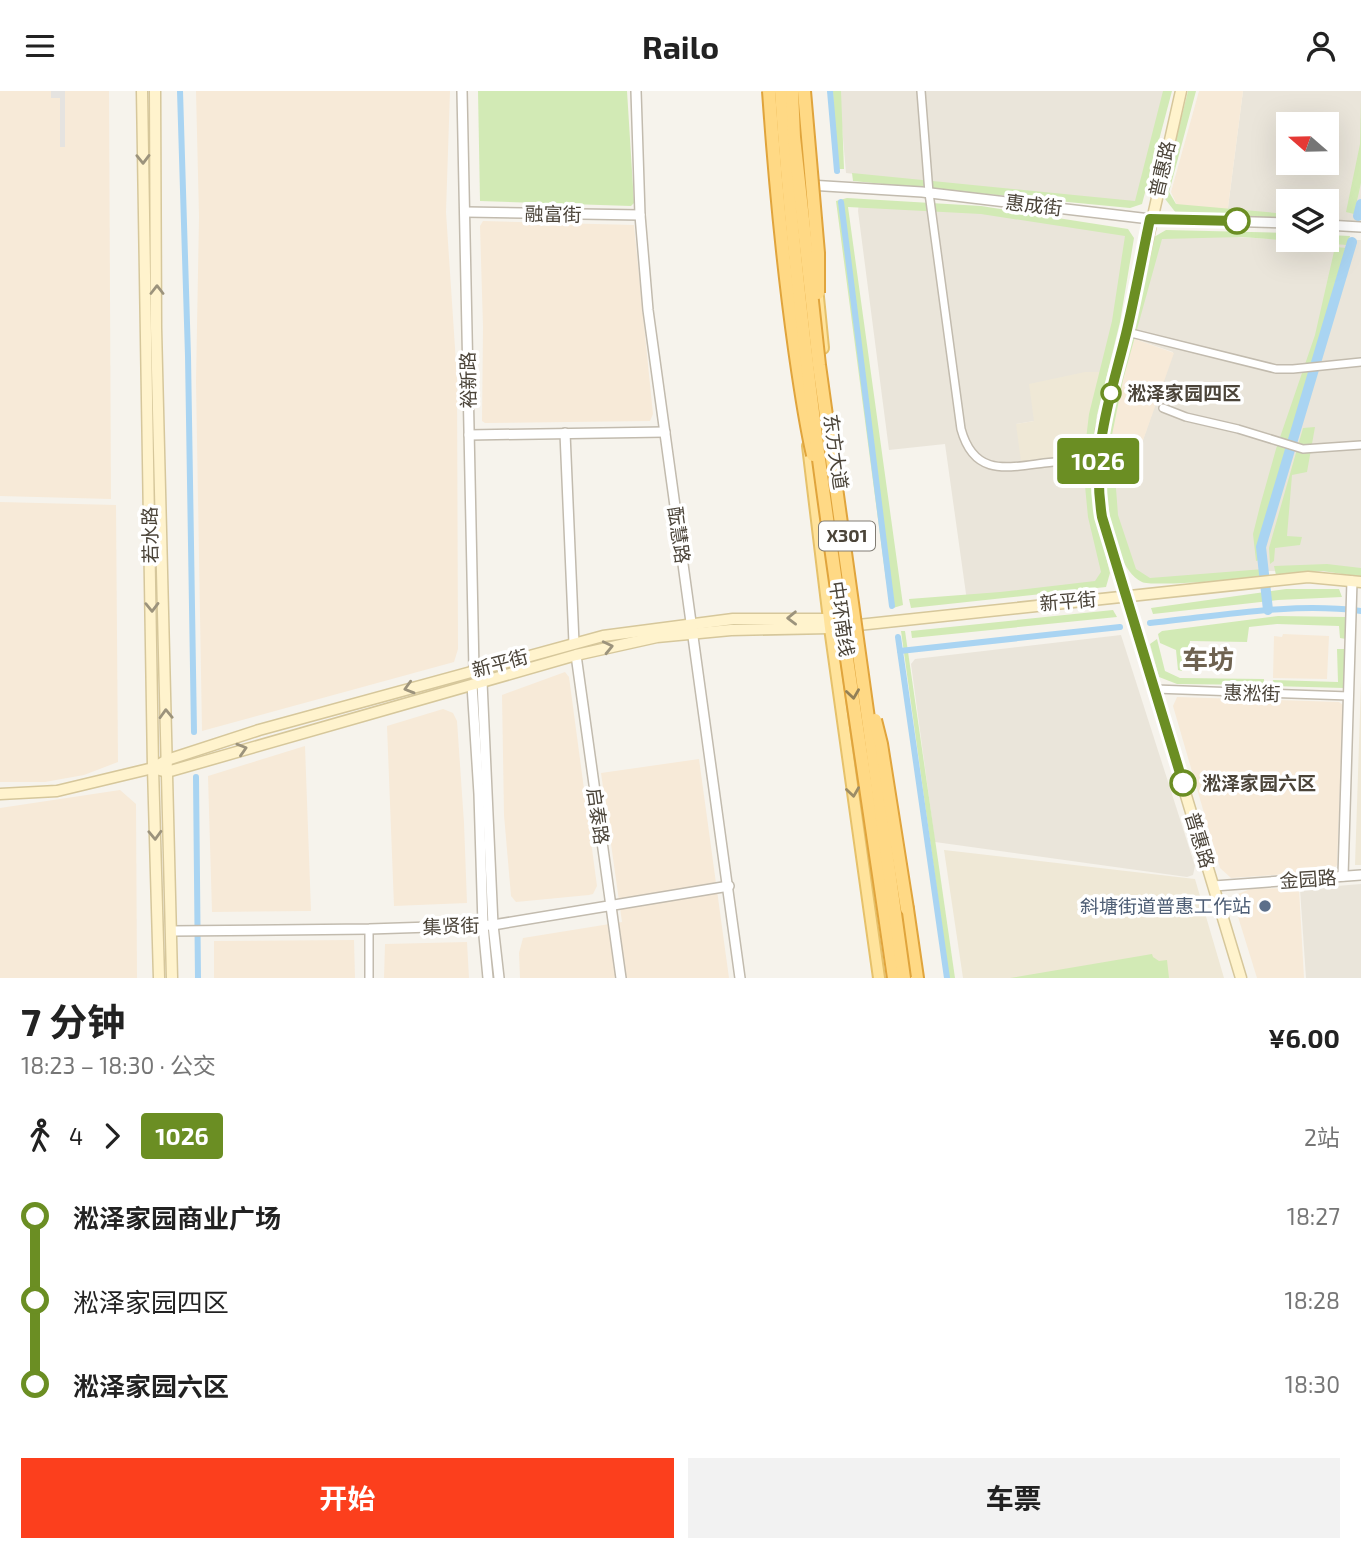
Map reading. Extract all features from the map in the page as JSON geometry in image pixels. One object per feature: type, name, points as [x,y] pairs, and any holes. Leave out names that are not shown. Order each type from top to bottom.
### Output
[{"type":"highway","points":[[771,91],[776,193],[793,333],[806,428],[826,512]]},
{"type":"highway","name":"中环南线","points":[[781,91],[805,341],[826,512],[894,978]]},
{"type":"highway","name":"中环南线","points":[[792,91],[794,137],[819,365],[904,978]]},
{"type":"highway","points":[[802,91],[818,253],[819,365]]},
{"type":"highway","points":[[861,662],[881,744],[915,978]]},
{"type":"main road","name":"若水路","points":[[142,91],[159,978]]},
{"type":"main road","name":"若水路","points":[[155,91],[156,342],[172,978]]},
{"type":"main road","name":"东方大道","points":[[771,91],[813,497],[879,978]]},
{"type":"main road","name":"东方大道","points":[[802,91],[806,185],[826,377],[859,624],[915,978]]},
{"type":"main road","name":"普惠路","points":[[1181,91],[1150,219],[1127,332],[1101,430],[1098,489],[1102,517],[1241,978]]},
{"type":"main road","name":"新平街","points":[[153,768],[167,772],[576,655],[733,619],[859,624],[1308,577],[1356,581]]},
{"type":"main road","name":"新平街","points":[[0,795],[57,790],[153,768],[167,760],[259,730],[574,643],[603,636],[691,628]]},
{"type":"main road","name":"裕新路","points":[[474,670],[477,684]]},
{"type":"street","name":"裕新路","points":[[462,91],[474,670]]},
{"type":"street","name":"酝慧路","points":[[636,91],[640,215],[648,310],[740,978]]},
{"type":"street","points":[[921,91],[929,193],[961,429],[969,450],[986,464],[1000,468],[1098,458]]},
{"type":"street","name":"惠成街","points":[[781,185],[929,193],[1150,219],[1276,223]]},
{"type":"street","name":"融富街","points":[[466,212],[640,215]]},
{"type":"street","points":[[1339,226],[1361,227]]},
{"type":"street","points":[[1127,332],[1276,369],[1361,362]]},
{"type":"street","points":[[1163,408],[1186,417],[1238,429],[1303,449],[1361,445]]},
{"type":"street","points":[[469,435],[665,432]]},
{"type":"street","points":[[565,433],[574,643]]},
{"type":"street","points":[[1343,876],[1351,596],[1356,581]]},
{"type":"street","name":"启泰路","points":[[576,655],[621,978]]},
{"type":"street","name":"裕新路","points":[[477,684],[488,978]]},
{"type":"street","name":"惠淞街","points":[[1155,689],[1349,696]]},
{"type":"street","name":"金园路","points":[[1214,886],[1361,875]]},
{"type":"street","name":"集贤街","points":[[171,932],[488,925],[729,886]]},
{"type":"street","name":"裕新路","points":[[488,925],[499,978]]},
{"type":"street","points":[[369,929],[369,978]]},
{"type":"shaded area","points":[[0,91],[109,91],[111,499],[0,496]]},
{"type":"shaded area","points":[[51,91],[65,91],[65,147],[60,147],[60,98],[51,98]]},
{"type":"shaded area","points":[[196,91],[450,91],[446,212],[457,378],[458,649],[454,662],[202,731],[196,382],[199,217]]},
{"type":"shaded area","points":[[839,91],[1167,91],[1140,199],[1129,205],[846,173]]},
{"type":"shaded area","points":[[1199,91],[1243,91],[1227,215],[1179,210],[1171,192]]},
{"type":"shaded area","points":[[1243,91],[1361,91],[1361,223],[1339,222],[1339,189],[1276,189],[1276,220],[1227,215]]},
{"type":"shaded area","name":"淞泽家园四区","points":[[859,203],[981,210],[1125,231],[1130,239],[1104,372],[1034,421],[1016,424],[1087,456],[1087,470],[1105,571],[1097,587],[967,601],[945,444],[889,450]]},
{"type":"shaded area","points":[[483,221],[634,225],[653,414],[650,421],[482,421],[480,226]]},
{"type":"shaded area","points":[[1167,233],[1276,239],[1276,252],[1339,252],[1339,240],[1361,240],[1361,572],[1270,571],[1147,580],[1133,572],[1113,514],[1109,453],[1135,463],[1173,352],[1132,338],[1158,240]]},
{"type":"shaded area","points":[[1132,338],[1174,353],[1135,463],[1109,453],[1112,423]]},
{"type":"shaded area","points":[[1085,372],[1104,372],[1087,456],[1021,462],[1016,424],[1034,421],[1029,384]]},
{"type":"shaded area","points":[[0,502],[116,505],[118,762],[84,775],[45,782],[0,782]]},
{"type":"shaded area","points":[[1283,634],[1329,636],[1327,679],[1273,678],[1274,636],[1282,637]]},
{"type":"shaded area","name":"淞泽家园六区","points":[[1121,635],[1195,866],[1193,875],[1187,877],[935,842],[911,664],[915,659]]},
{"type":"shaded area","points":[[565,672],[569,677],[597,886],[593,894],[589,895],[516,902],[511,896],[504,815],[502,695]]},
{"type":"shaded area","points":[[1361,682],[1361,865],[1355,865]]},
{"type":"shaded area","points":[[1177,697],[1339,702],[1343,705],[1337,865],[1332,871],[1231,878],[1220,868],[1173,706]]},
{"type":"shaded area","points":[[443,709],[453,713],[457,721],[467,903],[394,906],[387,726]]},
{"type":"shaded area","points":[[305,746],[311,911],[212,912],[208,776]]},
{"type":"shaded area","points":[[699,759],[729,978],[520,978],[519,953],[523,938],[622,922],[601,773]]},
{"type":"shaded area","points":[[120,790],[136,804],[137,978],[0,978],[0,808]]},
{"type":"shaded area","points":[[944,850],[1195,879],[1224,978],[963,978]]},
{"type":"shaded area","points":[[1361,884],[1361,978],[1306,978],[1300,889]]},
{"type":"shaded area","points":[[1253,888],[1299,889],[1304,978],[1257,978],[1235,907],[1238,894]]},
{"type":"shaded area","points":[[354,940],[355,978],[214,978],[214,941]]},
{"type":"shaded area","points":[[467,942],[469,978],[384,978],[385,944]]},
{"type":"green space","points":[[478,91],[627,91],[634,203],[631,206],[480,201]]},
{"type":"green space","points":[[833,91],[841,91],[844,169],[835,169]]},
{"type":"green space","points":[[1163,91],[1172,91],[1142,204],[1130,208],[853,181],[852,173],[1135,201]]},
{"type":"green space","points":[[1188,91],[1196,91],[1169,192],[1176,204],[1276,213],[1276,221],[1176,213],[1162,195]]},
{"type":"green space","points":[[1361,99],[1361,183],[1354,214],[1346,212],[1360,144]]},
{"type":"green space","points":[[847,198],[981,206],[1128,229],[1134,238],[1120,322],[1097,415],[1091,463],[1094,507],[1110,573],[1106,587],[911,608],[909,599],[1095,581],[1101,572],[1088,517],[1083,465],[1089,414],[1112,321],[1125,236],[981,214],[848,207],[903,605],[893,608],[886,580],[836,201]]},
{"type":"green space","points":[[1166,230],[1276,233],[1276,240],[1242,237],[1162,239],[1123,380],[1112,435],[1118,515],[1136,569],[1150,578],[1264,569],[1265,577],[1149,583],[1142,582],[1130,572],[1121,557],[1110,517],[1104,438],[1154,237]]},
{"type":"green space","points":[[1339,236],[1350,236],[1347,245],[1339,244]]},
{"type":"green space","points":[[1339,247],[1347,248],[1262,541],[1263,559],[1256,561],[1253,534],[1260,506],[1276,449],[1315,335],[1334,252],[1339,252]]},
{"type":"green space","points":[[1315,427],[1307,472],[1292,475],[1287,536],[1302,537],[1300,545],[1275,548],[1274,561],[1270,564],[1269,548],[1303,428]]},
{"type":"green space","points":[[1327,564],[1361,568],[1361,577],[1323,571],[1276,575],[1274,566]]},
{"type":"green space","points":[[1286,589],[1339,589],[1342,597],[1278,600],[1153,614],[1151,608]]},
{"type":"green space","points":[[1113,610],[1117,617],[912,638],[911,631]]},
{"type":"green space","points":[[1278,616],[1345,617],[1346,639],[1340,638],[1339,626],[1277,624],[1249,627],[1247,642],[1190,641],[1188,654],[1182,655],[1182,671],[1178,670],[1176,650],[1160,643],[1158,634],[1162,631]]},
{"type":"green space","points":[[901,631],[905,631],[955,978],[949,978]]},
{"type":"green space","points":[[1157,639],[1165,671],[1180,678],[1264,679],[1264,685],[1177,684],[1159,677],[1150,644]]},
{"type":"green space","points":[[1337,649],[1346,649],[1344,688],[1272,686],[1273,680],[1338,682]]},
{"type":"green space","points":[[1152,954],[1159,961],[1167,960],[1169,978],[1010,978]]},
{"type":"waterway","points":[[180,91],[188,356],[194,732]]},
{"type":"waterway","points":[[830,91],[837,171]]},
{"type":"waterway","points":[[841,202],[892,606]]},
{"type":"waterway","points":[[1358,216],[1361,204]]},
{"type":"waterway","points":[[1268,610],[1261,547],[1352,242]]},
{"type":"waterway","points":[[1150,623],[1282,609],[1361,611]]},
{"type":"waterway","points":[[900,651],[1120,627]]},
{"type":"waterway","points":[[898,637],[947,978]]},
{"type":"waterway","points":[[196,777],[198,978]]},
{"type":"bus line","name":"1026","points":[[1183,783],[1102,517],[1098,458],[1101,430],[1127,332],[1150,219],[1237,221]]},
{"type":"place","name":"淞泽家园四区","points":[[1111,393]]},
{"type":"place","name":"淞泽家园六区","points":[[1183,783]]},
{"type":"place","name":"斜塘街道普惠工作站","points":[[1265,906]]},
{"type":"district","name":"车坊","points":[[1208,660]]}]
